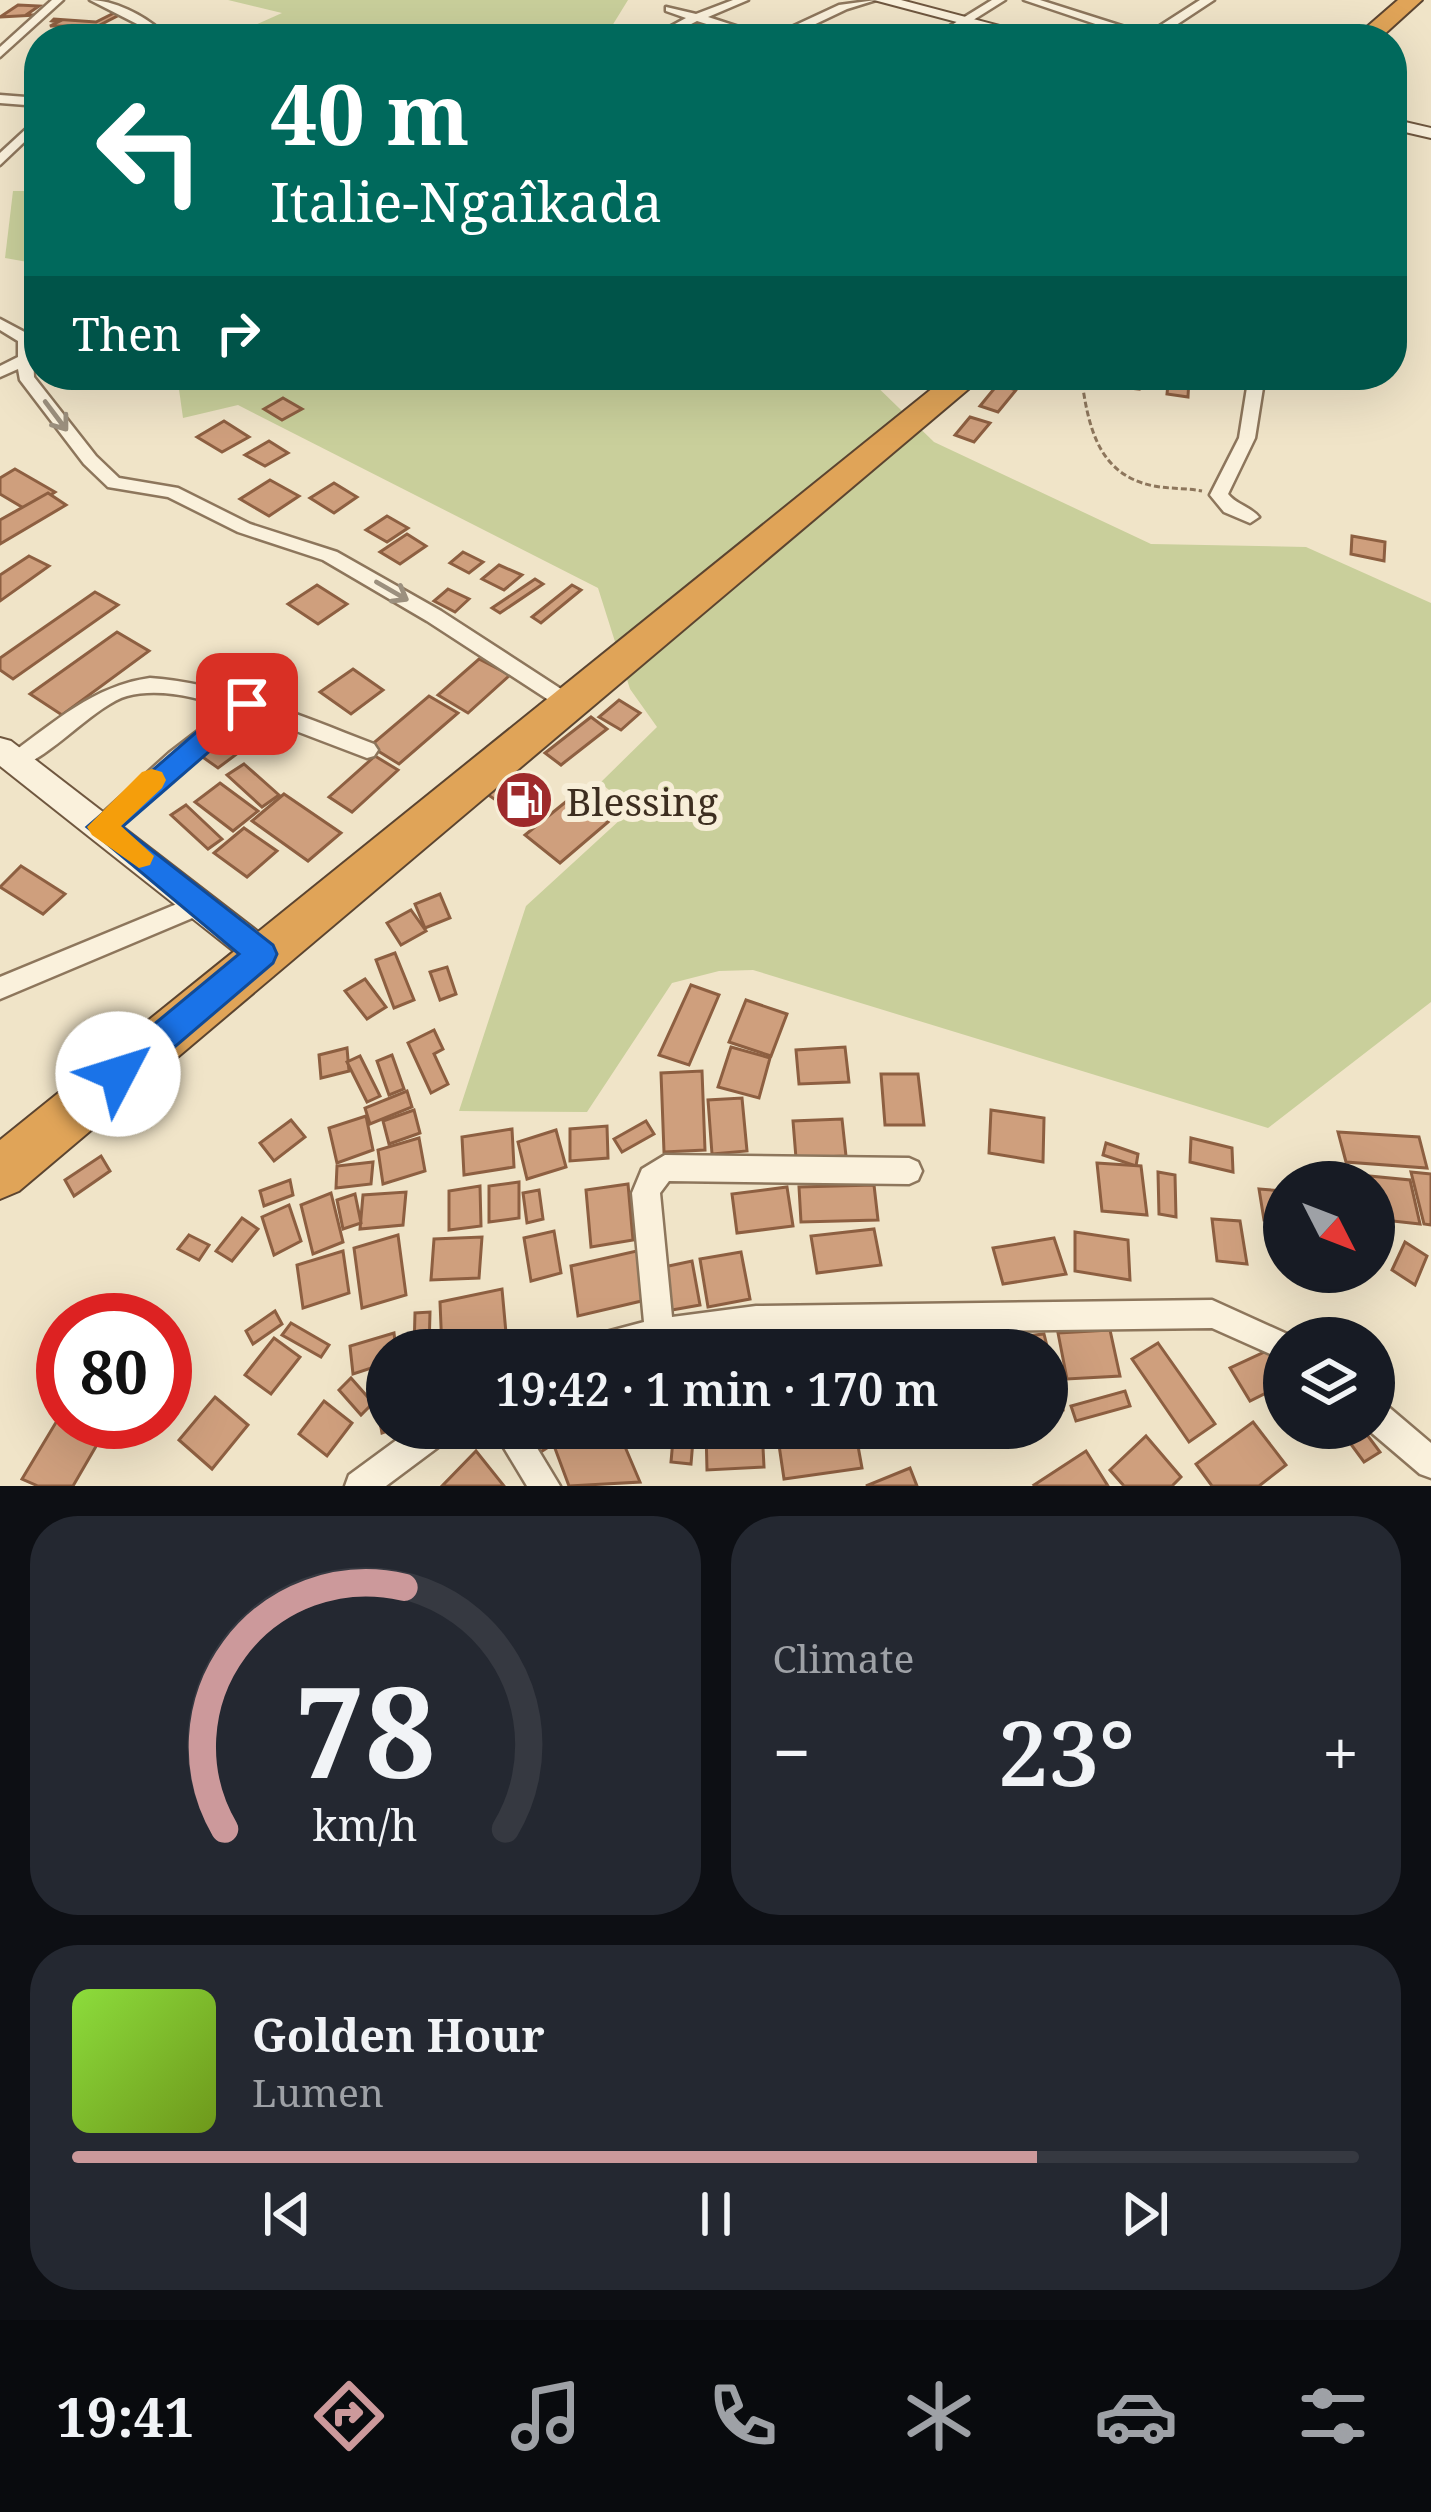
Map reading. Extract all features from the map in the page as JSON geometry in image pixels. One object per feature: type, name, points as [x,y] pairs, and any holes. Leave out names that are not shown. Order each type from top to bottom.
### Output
[{"type":"highway","points":[[1382,24],[1412,0]]},
{"type":"highway","points":[[0,1173],[952,390]]},
{"type":"street","points":[[32,24],[58,0]]},
{"type":"street","points":[[96,0],[145,24]]},
{"type":"street","points":[[682,24],[743,0]]},
{"type":"street","points":[[807,24],[871,0]]},
{"type":"street","points":[[882,0],[977,24]]},
{"type":"street","points":[[959,24],[1000,0]]},
{"type":"street","points":[[1028,0],[1104,24]]},
{"type":"street","points":[[1170,24],[1208,0]]},
{"type":"street","points":[[670,9],[718,24]]},
{"type":"street","points":[[0,53],[24,31]]},
{"type":"street","points":[[0,160],[24,136]]},
{"type":"street","points":[[0,372],[24,360]]},
{"type":"street","points":[[36,390],[89,460],[114,483],[172,492],[244,528],[330,556],[572,705]]},
{"type":"street","points":[[1250,517],[1230,508],[1219,495],[1247,438],[1255,390]]},
{"type":"street","points":[[262,954],[8,755],[128,688],[182,690],[247,704],[367,750]]},
{"type":"street","points":[[102,827],[247,704]]},
{"type":"street","points":[[0,988],[201,904]]},
{"type":"street","points":[[659,1329],[646,1193],[651,1178],[664,1168],[909,1171]]},
{"type":"street","points":[[689,1329],[755,1320],[1212,1313],[1263,1336]]},
{"type":"street","points":[[1395,1433],[1431,1463]]},
{"type":"street","points":[[360,1486],[409,1449]]},
{"type":"street","points":[[520,1449],[545,1486]]},
{"type":"path","points":[[1085,390],[1102,460],[1145,484],[1219,495]]},
{"type":"green space","points":[[228,0],[628,0],[613,24],[257,24],[282,13]]},
{"type":"green space","points":[[13,191],[24,191],[24,261],[5,258]]},
{"type":"green space","points":[[179,390],[880,390],[934,442],[1151,544],[1306,547],[1431,603],[1431,1002],[1268,1128],[753,970],[719,971],[672,983],[587,1112],[459,1111],[526,906],[633,808],[600,783],[657,727],[630,689],[598,588],[238,405],[183,418]]},
{"type":"building","points":[[18,5],[39,6],[26,15],[37,15],[0,17]]},
{"type":"building","points":[[121,14],[102,24],[52,21],[54,19],[96,22]]},
{"type":"building","points":[[993,390],[1016,390],[998,412],[980,406]]},
{"type":"building","points":[[1167,390],[1188,390],[1188,397],[1167,394]]},
{"type":"building","points":[[283,398],[302,409],[282,420],[264,409]]},
{"type":"building","points":[[970,417],[990,423],[974,442],[955,435]]},
{"type":"building","points":[[224,421],[249,437],[222,452],[197,437]]},
{"type":"building","points":[[269,441],[288,453],[265,466],[245,455]]},
{"type":"building","points":[[15,469],[55,492],[27,510],[0,494],[0,478]]},
{"type":"building","points":[[270,480],[299,496],[269,516],[240,499]]},
{"type":"building","points":[[334,483],[357,497],[334,513],[310,498]]},
{"type":"building","points":[[48,493],[66,505],[0,544],[0,520]]},
{"type":"building","points":[[387,516],[408,528],[387,542],[366,530]]},
{"type":"building","points":[[407,534],[426,546],[400,564],[380,552]]},
{"type":"building","points":[[1352,536],[1385,542],[1384,561],[1351,554]]},
{"type":"building","points":[[463,552],[483,562],[469,573],[450,563]]},
{"type":"building","points":[[29,556],[49,566],[0,601],[0,575]]},
{"type":"building","points":[[499,565],[522,575],[504,590],[482,579]]},
{"type":"building","points":[[535,579],[543,584],[500,613],[492,608]]},
{"type":"building","points":[[317,585],[347,604],[318,624],[288,604]]},
{"type":"building","points":[[572,585],[581,590],[541,623],[532,617]]},
{"type":"building","points":[[448,589],[469,599],[455,612],[434,601]]},
{"type":"building","points":[[95,592],[118,605],[13,679],[0,670],[0,658]]},
{"type":"building","points":[[117,632],[149,651],[62,715],[30,694]]},
{"type":"building","points":[[479,659],[510,675],[468,713],[438,695]]},
{"type":"building","points":[[353,669],[383,690],[351,714],[320,692]]},
{"type":"building","points":[[429,696],[458,713],[399,764],[370,746]]},
{"type":"building","points":[[619,700],[640,713],[621,730],[599,717]]},
{"type":"building","points":[[591,717],[607,729],[561,765],[545,753]]},
{"type":"building","points":[[236,724],[258,738],[218,768],[197,753]]},
{"type":"building","points":[[375,756],[398,770],[352,812],[329,797]]},
{"type":"building","points":[[244,764],[279,795],[262,807],[227,775]]},
{"type":"building","points":[[502,773],[548,804],[528,822],[481,790]]},
{"type":"building","points":[[220,783],[258,811],[233,831],[195,802]]},
{"type":"building","points":[[284,794],[341,833],[308,861],[252,821]]},
{"type":"building","points":[[573,796],[608,822],[560,863],[525,835]]},
{"type":"building","points":[[186,805],[222,839],[208,849],[171,815]]},
{"type":"building","points":[[244,828],[277,851],[247,877],[214,853]]},
{"type":"building","points":[[21,866],[65,894],[43,914],[0,887]]},
{"type":"building","points":[[440,894],[450,918],[425,928],[415,904]]},
{"type":"building","points":[[411,910],[426,931],[401,945],[387,923]]},
{"type":"building","points":[[395,953],[414,1000],[394,1008],[376,960]]},
{"type":"building","points":[[447,967],[456,994],[440,1000],[430,972]]},
{"type":"building","points":[[365,979],[386,1007],[367,1019],[345,991]]},
{"type":"building","points":[[691,985],[719,995],[689,1065],[659,1055]]},
{"type":"building","points":[[746,1000],[787,1014],[771,1056],[729,1042]]},
{"type":"building","points":[[434,1030],[443,1049],[434,1054],[448,1084],[431,1093],[408,1043]]},
{"type":"building","points":[[731,1047],[770,1058],[759,1098],[718,1087]]},
{"type":"building","points":[[845,1047],[849,1082],[799,1084],[796,1050]]},
{"type":"building","points":[[347,1048],[349,1071],[321,1078],[319,1055]]},
{"type":"building","points":[[392,1055],[404,1089],[389,1095],[377,1061]]},
{"type":"building","points":[[360,1056],[380,1096],[367,1102],[347,1062]]},
{"type":"building","points":[[702,1071],[705,1150],[664,1152],[661,1073]]},
{"type":"building","points":[[881,1074],[918,1074],[924,1125],[885,1125]]},
{"type":"building","points":[[407,1091],[412,1107],[370,1124],[365,1108]]},
{"type":"building","points":[[742,1098],[747,1151],[712,1154],[708,1100]]},
{"type":"building","points":[[414,1110],[420,1133],[389,1144],[383,1121]]},
{"type":"building","points":[[991,1110],[1044,1118],[1043,1162],[989,1153]]},
{"type":"building","points":[[366,1116],[373,1150],[337,1163],[329,1128]]},
{"type":"building","points":[[842,1119],[846,1156],[796,1158],[793,1121]]},
{"type":"building","points":[[291,1120],[305,1137],[274,1161],[260,1143]]},
{"type":"building","points":[[646,1121],[654,1134],[622,1152],[614,1139]]},
{"type":"building","points":[[607,1126],[608,1158],[570,1161],[570,1129]]},
{"type":"building","points":[[512,1129],[514,1167],[464,1175],[462,1137]]},
{"type":"building","points":[[556,1130],[566,1167],[527,1179],[518,1142]]},
{"type":"building","points":[[1338,1132],[1419,1137],[1427,1168],[1395,1166],[1395,1161],[1346,1161]]},
{"type":"building","points":[[419,1138],[425,1171],[383,1184],[378,1150]]},
{"type":"building","points":[[1191,1138],[1232,1148],[1233,1172],[1190,1162]]},
{"type":"building","points":[[1106,1143],[1138,1154],[1136,1166],[1103,1155]]},
{"type":"building","points":[[101,1156],[110,1171],[74,1196],[65,1180]]},
{"type":"building","points":[[373,1162],[371,1184],[336,1188],[337,1166]]},
{"type":"building","points":[[1097,1163],[1141,1166],[1147,1215],[1102,1211]]},
{"type":"building","points":[[1158,1172],[1175,1175],[1176,1217],[1159,1214]]},
{"type":"building","points":[[1411,1172],[1431,1174],[1431,1225],[1424,1224]]},
{"type":"building","points":[[1395,1179],[1410,1180],[1420,1224],[1395,1221]]},
{"type":"building","points":[[290,1180],[293,1195],[264,1206],[260,1191]]},
{"type":"building","points":[[519,1182],[519,1218],[489,1222],[489,1186]]},
{"type":"building","points":[[628,1184],[633,1240],[591,1247],[586,1190]]},
{"type":"building","points":[[874,1185],[878,1220],[801,1222],[799,1187]]},
{"type":"building","points":[[480,1186],[481,1226],[449,1230],[449,1191]]},
{"type":"building","points":[[787,1187],[793,1226],[737,1233],[732,1194]]},
{"type":"building","points":[[539,1190],[543,1219],[527,1223],[523,1193]]},
{"type":"building","points":[[406,1192],[403,1225],[360,1229],[363,1195]]},
{"type":"building","points":[[331,1193],[343,1242],[313,1254],[301,1205]]},
{"type":"building","points":[[355,1194],[361,1223],[343,1229],[337,1200]]},
{"type":"building","points":[[289,1205],[301,1241],[274,1255],[262,1217]]},
{"type":"building","points":[[242,1218],[258,1229],[232,1261],[216,1251]]},
{"type":"building","points":[[1212,1219],[1240,1221],[1247,1264],[1217,1261]]},
{"type":"building","points":[[874,1229],[881,1265],[817,1273],[811,1236]]},
{"type":"building","points":[[554,1231],[561,1273],[531,1281],[524,1238]]},
{"type":"building","points":[[1075,1232],[1128,1240],[1130,1280],[1075,1271]]},
{"type":"building","points":[[189,1235],[209,1245],[199,1260],[178,1249]]},
{"type":"building","points":[[398,1235],[406,1295],[362,1308],[354,1248]]},
{"type":"building","points":[[482,1237],[479,1278],[431,1280],[434,1239]]},
{"type":"building","points":[[1054,1238],[1066,1274],[1003,1284],[993,1248]]},
{"type":"building","points":[[1405,1242],[1427,1256],[1415,1285],[1395,1272]]},
{"type":"building","points":[[641,1250],[650,1299],[578,1316],[571,1266]]},
{"type":"building","points":[[343,1251],[349,1293],[303,1308],[297,1265]]},
{"type":"building","points":[[741,1252],[750,1299],[708,1307],[700,1259]]},
{"type":"building","points":[[692,1261],[700,1305],[672,1310],[664,1267]]},
{"type":"building","points":[[502,1289],[506,1329],[441,1329],[440,1302]]},
{"type":"building","points":[[275,1311],[282,1324],[253,1344],[246,1331]]},
{"type":"building","points":[[430,1312],[430,1329],[415,1329],[415,1313]]},
{"type":"building","points":[[291,1323],[329,1345],[321,1357],[282,1335]]},
{"type":"building","points":[[1110,1330],[1120,1376],[1068,1379],[1068,1332]]},
{"type":"building","points":[[274,1338],[300,1357],[271,1394],[245,1375]]},
{"type":"building","points":[[366,1341],[366,1370],[353,1374],[350,1346]]},
{"type":"building","points":[[1158,1343],[1215,1424],[1189,1442],[1132,1359]]},
{"type":"building","points":[[1263,1353],[1263,1394],[1250,1401],[1230,1368]]},
{"type":"building","points":[[351,1378],[366,1395],[366,1410],[361,1415],[339,1390]]},
{"type":"building","points":[[1125,1391],[1130,1406],[1076,1421],[1071,1406]]},
{"type":"building","points":[[215,1397],[248,1425],[212,1469],[189,1449],[192,1424]]},
{"type":"building","points":[[324,1401],[352,1423],[327,1456],[299,1434]]},
{"type":"building","points":[[1253,1422],[1263,1435],[1263,1449],[1274,1449],[1286,1465],[1259,1486],[1212,1486],[1196,1464]]},
{"type":"building","points":[[1146,1436],[1181,1477],[1172,1486],[1124,1486],[1110,1470]]},
{"type":"building","points":[[40,1449],[94,1449],[73,1486],[38,1486],[22,1479]]},
{"type":"building","points":[[555,1449],[626,1449],[640,1482],[569,1486]]},
{"type":"building","points":[[672,1449],[692,1449],[691,1464],[671,1462]]},
{"type":"building","points":[[706,1449],[763,1449],[764,1467],[707,1470]]},
{"type":"building","points":[[780,1449],[859,1449],[862,1468],[784,1479]]},
{"type":"building","points":[[1354,1449],[1378,1449],[1380,1452],[1364,1462]]},
{"type":"building","points":[[476,1451],[504,1486],[442,1486]]},
{"type":"building","points":[[1086,1451],[1108,1486],[1034,1485]]},
{"type":"building","points":[[910,1468],[917,1486],[866,1486]]},
{"type":"slow traffic","points":[[139,856],[102,827],[152,780]]},
{"type":"place","name":"Blessing","points":[[524,800]]},
{"type":"route","points":[[118,1074],[262,954],[102,827],[247,704]]}]
